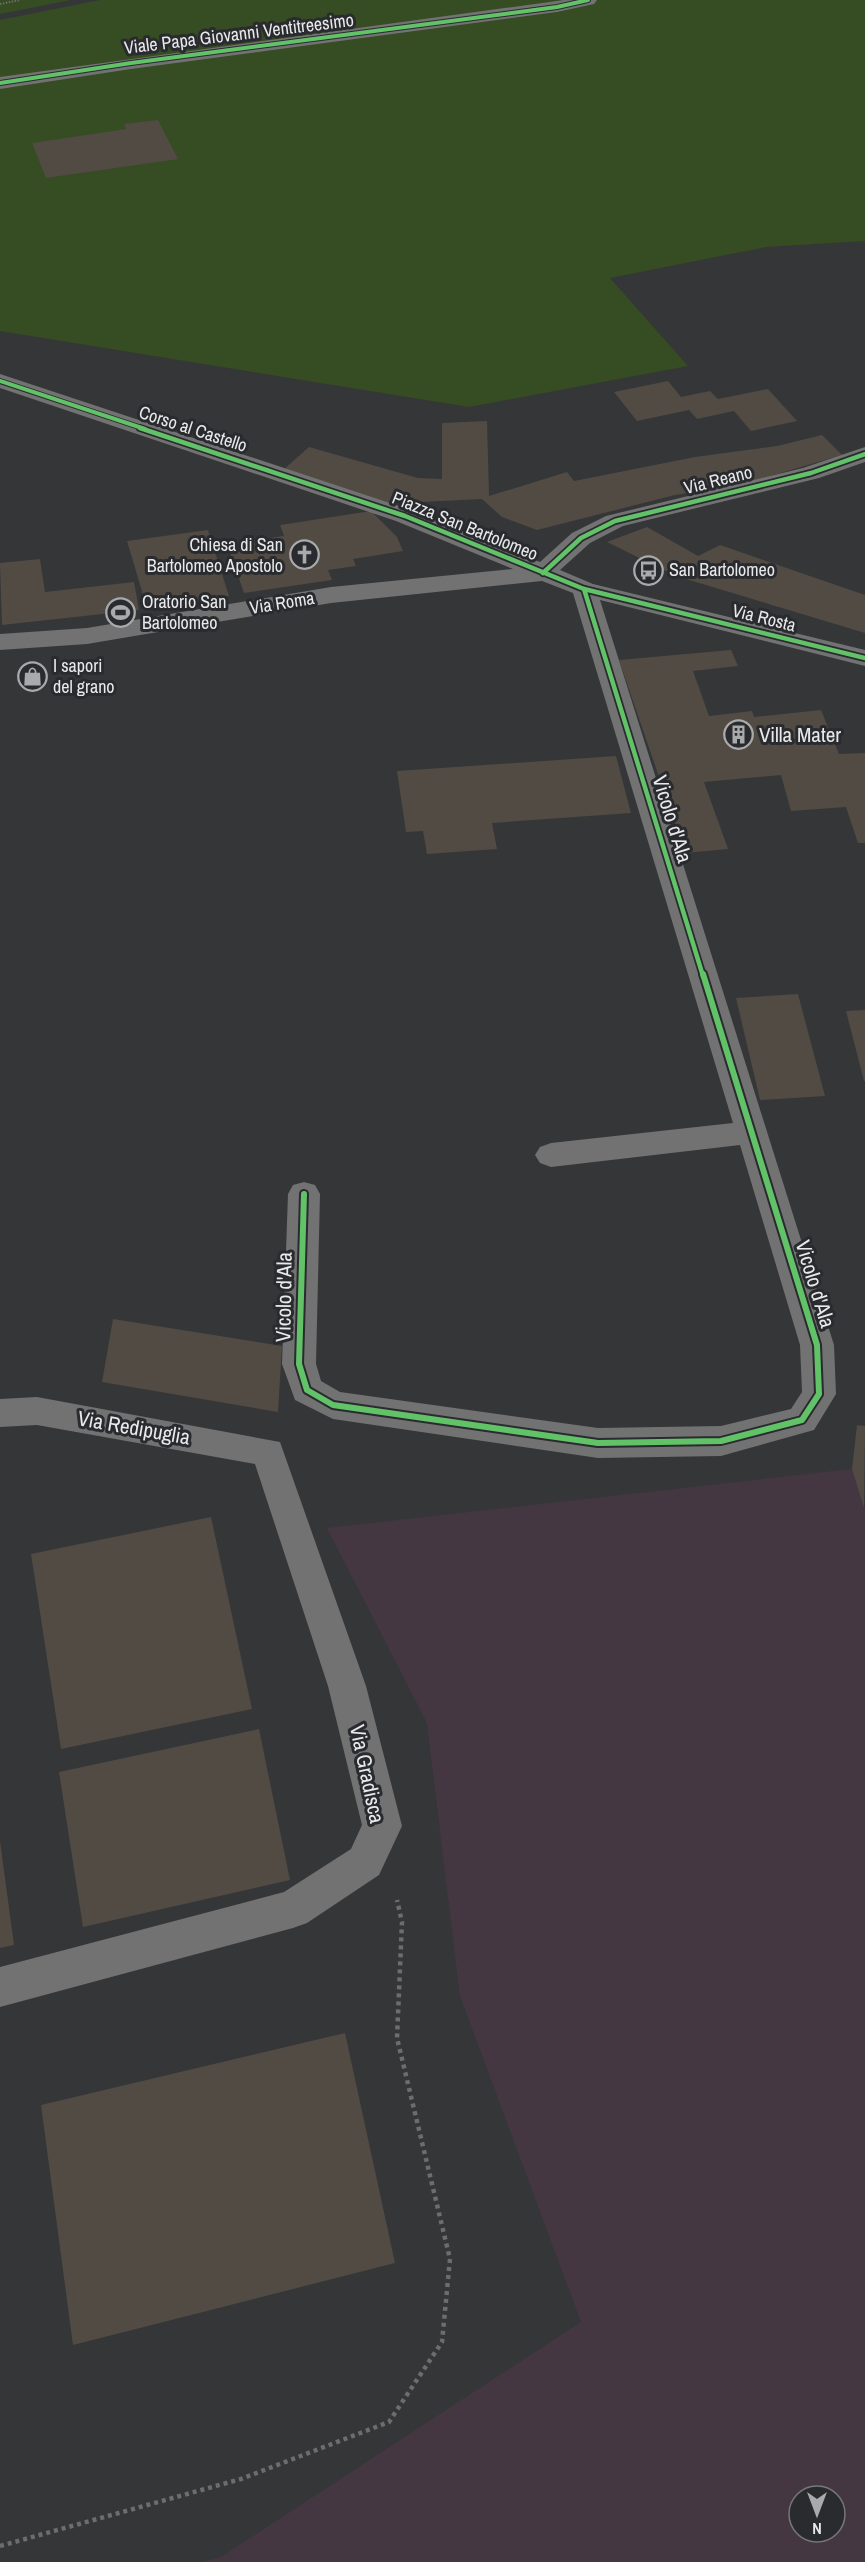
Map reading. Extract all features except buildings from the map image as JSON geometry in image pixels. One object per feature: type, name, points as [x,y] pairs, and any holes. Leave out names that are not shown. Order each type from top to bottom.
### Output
[{"type":"street","name":"Viale Papa Giovanni Ventitreesimo","points":[[0,83],[131,63],[557,8],[588,0]]},
{"type":"street","name":"Corso al Castello","points":[[0,381],[376,506]]},
{"type":"street","name":"Via Reano","points":[[581,538],[615,521],[811,473],[865,454]]},
{"type":"street","name":"Piazza San Bartolomeo","points":[[376,506],[584,589],[656,607]]},
{"type":"street","name":"Piazza San Bartolomeo","points":[[422,585],[543,573],[581,538]]},
{"type":"street","name":"Via Roma","points":[[0,642],[87,636],[331,595],[422,585]]},
{"type":"street","name":"Vicolo d'Ala","points":[[304,1194],[299,1364],[307,1390],[333,1405],[598,1443],[721,1441],[801,1420],[819,1394],[817,1345],[584,589]]},
{"type":"street","name":"Via Rosta","points":[[656,607],[865,658]]},
{"type":"street","points":[[551,1155],[752,1132]]},
{"type":"street","name":"Via Redipuglia","points":[[0,1413],[37,1411],[268,1452]]},
{"type":"street","name":"Via Gradisca","points":[[0,1987],[293,1909],[365,1862],[382,1826],[347,1686],[268,1452]]},
{"type":"path","points":[[0,4],[20,0]]},
{"type":"path","points":[[0,2546],[241,2479],[389,2422],[442,2343],[450,2259],[397,2038],[402,1922],[382,1826]]},
{"type":"shaded area","points":[[852,1469],[865,1510],[865,2562],[203,2562],[221,2557],[581,2322],[460,1996],[427,1723],[327,1528]]},
{"type":"green space","points":[[0,0],[71,0],[0,14]]},
{"type":"green space","points":[[100,0],[865,0],[865,241],[766,247],[610,278],[688,366],[469,407],[0,331],[0,20]]},
{"type":"cycle path","points":[[0,83],[131,63],[557,7],[588,0]]},
{"type":"cycle path","points":[[0,381],[405,516],[584,589],[865,658]]},
{"type":"cycle path","points":[[543,573],[581,538],[615,521],[811,473],[865,454]]},
{"type":"cycle path","points":[[304,1194],[299,1364],[307,1390],[333,1405],[598,1443],[721,1441],[802,1420],[819,1394],[817,1345],[584,589]]},
{"type":"place","name":"Chiesa di San Bartolomeo Apostolo","points":[[304,555]]},
{"type":"place","name":"San Bartolomeo","points":[[648,570]]},
{"type":"place","name":"Oratorio San Bartolomeo","points":[[121,612]]},
{"type":"place","name":"I sapori del grano","points":[[32,676]]},
{"type":"place","name":"Villa Mater","points":[[738,735]]}]
